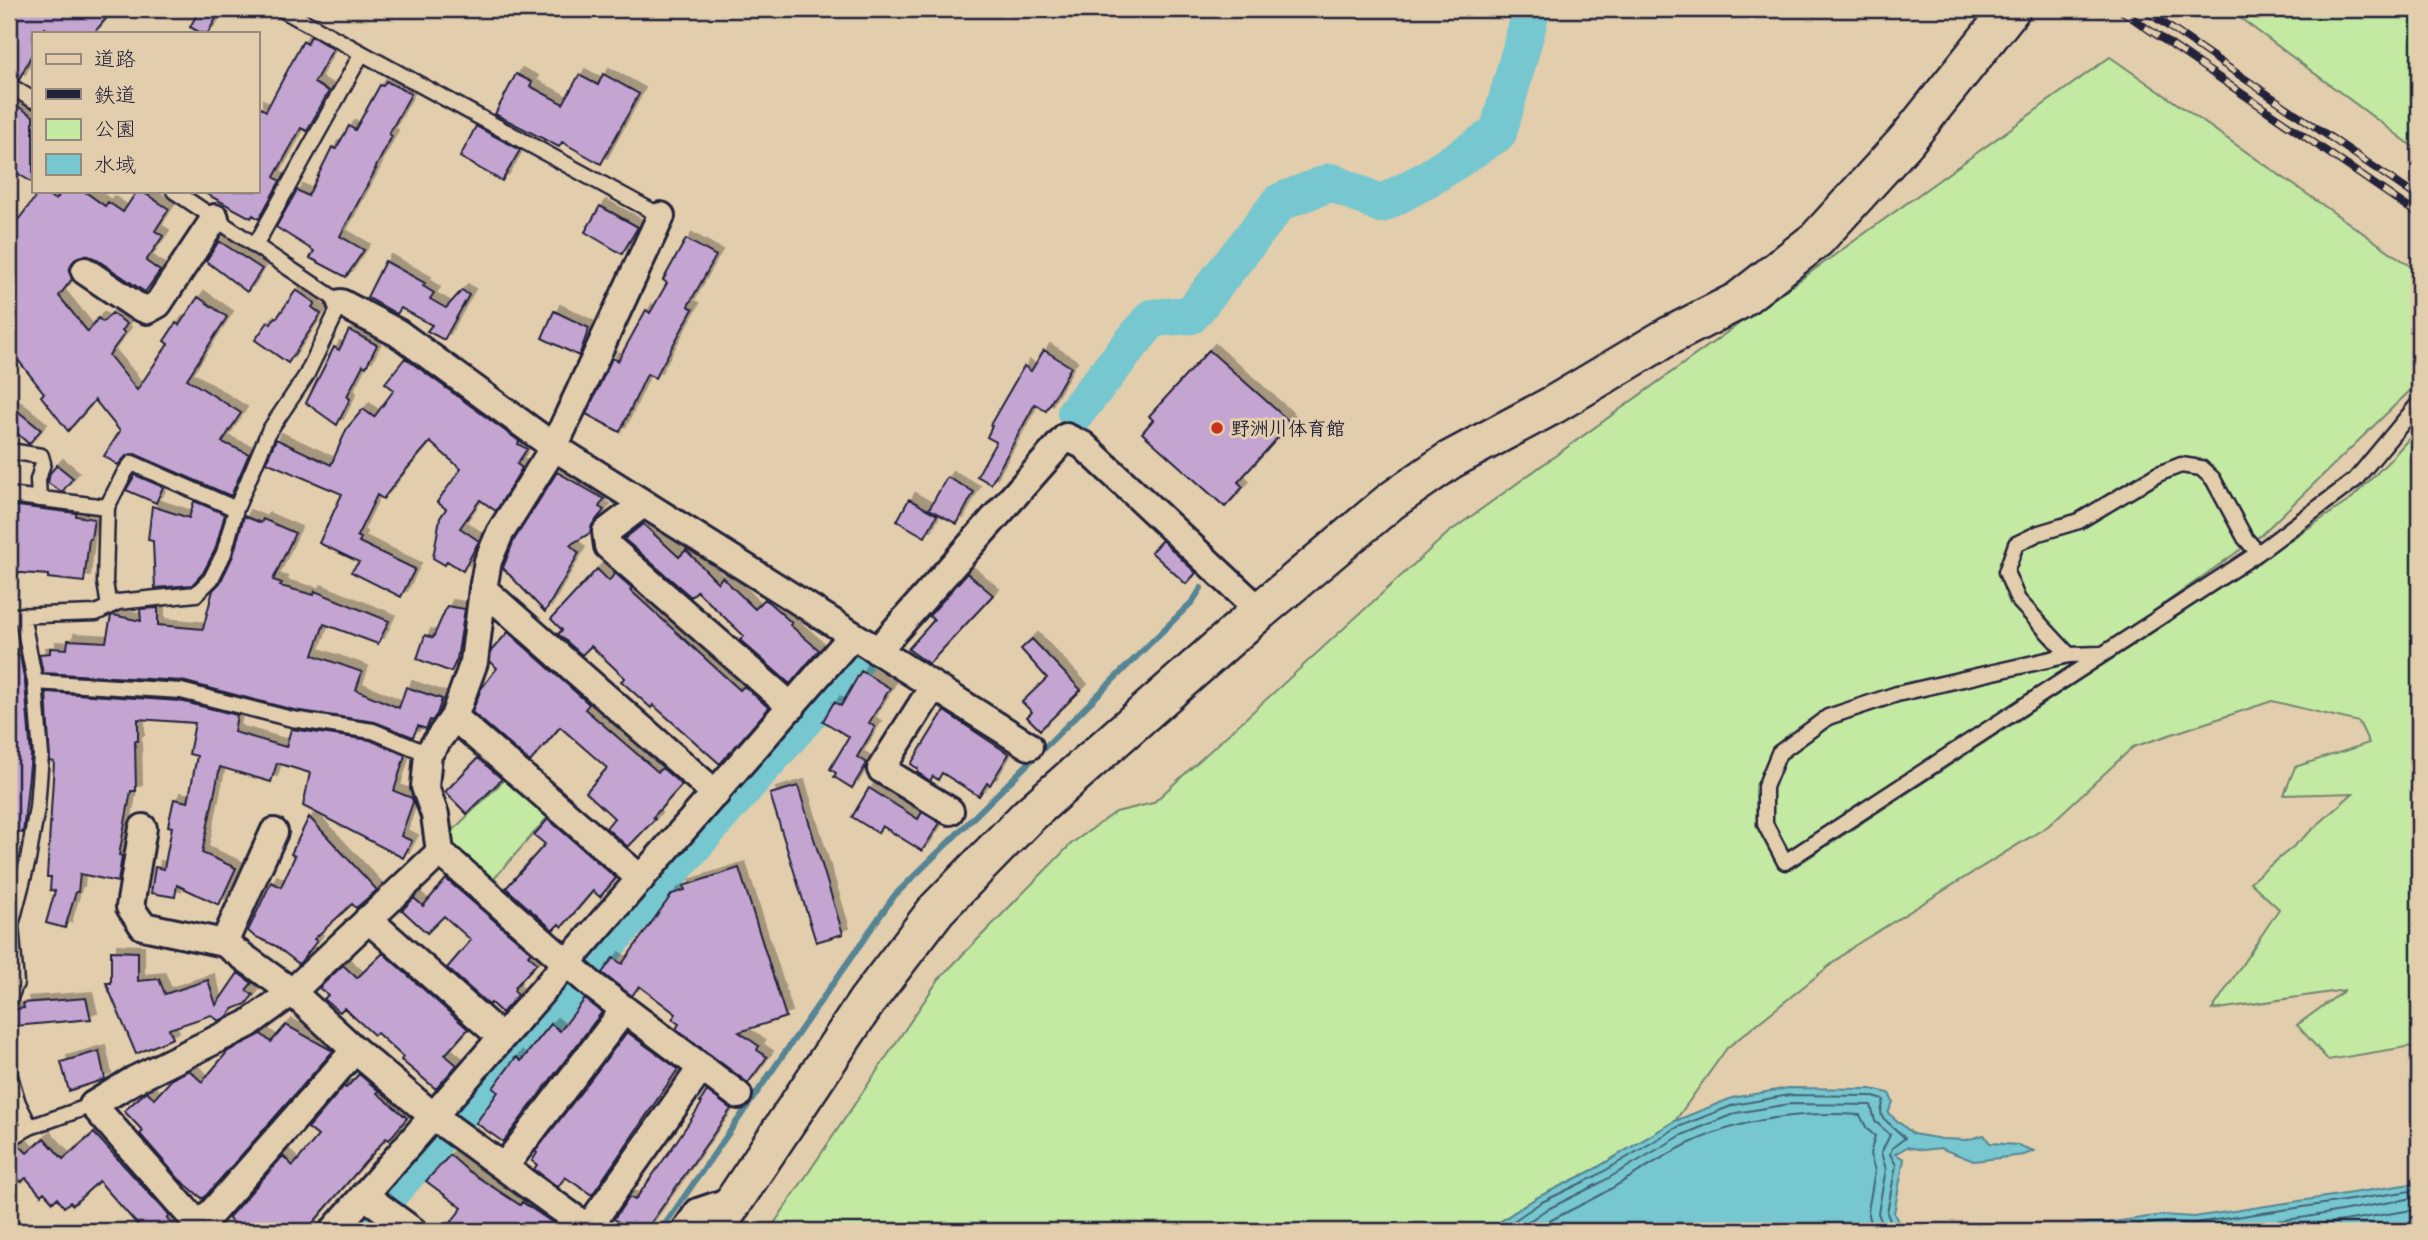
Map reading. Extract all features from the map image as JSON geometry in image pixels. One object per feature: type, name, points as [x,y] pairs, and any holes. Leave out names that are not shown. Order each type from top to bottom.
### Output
[{"type":"street","points":[[714,1231],[867,1001],[937,909],[1029,815],[1260,611],[1391,501],[1441,465],[1553,405],[1669,336],[1738,301],[1817,239],[1906,141],[2011,9]]},
{"type":"street","points":[[661,216],[554,447],[500,533],[488,561],[474,662],[454,717],[428,754],[425,787],[435,815],[440,852],[624,1010],[738,1095]]},
{"type":"street","points":[[85,271],[135,305],[147,310],[158,304],[215,218]]},
{"type":"street","points":[[341,303],[398,333],[554,447],[1029,746]]},
{"type":"street","points":[[877,651],[1066,437],[1083,445],[1260,611]]},
{"type":"street","points":[[643,504],[607,532],[608,546],[792,707]]},
{"type":"street","points":[[483,589],[716,794]]},
{"type":"street","points":[[332,1231],[853,635]]},
{"type":"street","points":[[933,687],[881,769],[950,811]]},
{"type":"street","points":[[454,717],[641,879]]},
{"type":"street","points":[[143,828],[130,907],[143,926],[224,943],[292,992],[432,1116],[590,1230],[702,1068]]},
{"type":"street","points":[[224,943],[274,832]]},
{"type":"street","points":[[355,1050],[202,1229],[93,1105],[134,1080],[248,1024],[292,992],[440,852]]},
{"type":"street","points":[[368,919],[501,1037]]},
{"type":"street","points":[[504,1167],[624,1010]]},
{"type":"street","points":[[364,1195],[413,1231]]},
{"type":"street","points":[[685,1231],[698,1212],[736,1199]]},
{"type":"lane","points":[[281,9],[661,216]]},
{"type":"lane","points":[[255,246],[362,53]]},
{"type":"lane","points":[[9,85],[32,99]]},
{"type":"lane","points":[[9,1000],[16,983],[11,925],[29,860],[41,755],[35,682],[15,615],[96,614],[118,602],[196,594],[211,579],[224,553],[236,509],[269,431],[306,376],[341,303],[176,192]]},
{"type":"lane","points":[[2101,654],[2068,655],[1898,694],[1828,717],[1779,753],[1765,787],[1765,824],[1785,862],[2258,552],[2355,480],[2419,403]]},
{"type":"lane","points":[[9,453],[41,456],[43,463],[38,480],[39,499]]},
{"type":"lane","points":[[109,607],[105,582],[107,507],[132,463],[236,509]]},
{"type":"lane","points":[[2068,655],[2018,600],[2006,572],[2016,544],[2039,533],[2079,521],[2158,474],[2181,465],[2201,468],[2213,479],[2245,538],[2258,552]]},
{"type":"lane","points":[[9,495],[107,507]]},
{"type":"lane","points":[[35,682],[181,691],[292,719],[373,731],[428,754]]},
{"type":"lane","points":[[9,1073],[18,1103],[30,1127]]},
{"type":"lane","points":[[9,1139],[30,1127],[93,1105]]},
{"type":"green space","points":[[2228,9],[2419,9],[2419,151]]},
{"type":"green space","points":[[2110,57],[2419,272],[2419,382],[2261,535],[1793,868],[2350,500],[2419,427],[2419,1045],[2328,1060],[2297,1025],[2345,990],[2212,1010],[2279,909],[2250,882],[2353,793],[2284,795],[2295,767],[2369,743],[2359,722],[2272,701],[2133,747],[2048,826],[1854,946],[1727,1048],[1675,1121],[1593,1170],[1536,1198],[1486,1231],[769,1231],[939,979],[1072,843],[1116,812],[1153,803],[1448,533]]},
{"type":"green space","points":[[510,774],[553,811],[487,887],[446,849],[448,835]]},
{"type":"water","points":[[1788,1088],[1871,1089],[1889,1093],[1893,1102],[1888,1113],[1913,1134],[1967,1140],[1984,1135],[1990,1143],[2018,1145],[2034,1151],[2024,1155],[1974,1161],[1940,1148],[1924,1150],[1907,1147],[1895,1154],[1904,1159],[1894,1213],[1902,1231],[1486,1231],[1536,1198],[1593,1170],[1675,1121],[1732,1098]]},
{"type":"water","points":[[2419,1178],[2419,1231],[2054,1231],[2089,1223],[2163,1215],[2194,1217],[2411,1184]]},
{"type":"building","points":[[9,9],[98,9],[108,16],[95,32],[52,32],[45,28],[43,32],[32,32],[32,54],[19,80],[9,75]]},
{"type":"building","points":[[200,9],[221,9],[209,32],[199,32],[190,27]]},
{"type":"building","points":[[311,36],[333,49],[314,83],[329,91],[307,131],[301,128],[274,177],[280,181],[259,219],[253,215],[251,218],[203,192],[259,192],[259,107],[266,111],[303,41],[307,44]]},
{"type":"building","points":[[516,74],[532,82],[530,86],[563,104],[579,75],[598,85],[603,74],[639,94],[601,164],[562,142],[559,147],[495,114]]},
{"type":"building","points":[[386,81],[411,94],[389,134],[392,136],[376,169],[340,236],[364,250],[346,277],[310,258],[314,251],[276,227],[297,190],[308,196],[332,147],[336,149],[349,126],[355,130],[380,85],[383,86]]},
{"type":"building","points":[[9,101],[32,115],[32,182],[9,168]]},
{"type":"building","points":[[476,126],[520,150],[502,181],[460,157]]},
{"type":"building","points":[[39,192],[56,200],[61,192],[85,192],[105,206],[108,202],[123,212],[136,192],[143,192],[169,209],[155,231],[163,236],[146,261],[160,271],[145,292],[94,258],[85,255],[72,263],[69,271],[72,279],[59,296],[88,332],[98,318],[103,322],[112,313],[127,324],[122,331],[125,333],[109,355],[137,390],[168,344],[164,341],[198,297],[227,317],[187,379],[241,413],[222,442],[249,454],[231,496],[135,454],[127,455],[118,465],[104,456],[120,431],[95,400],[68,431],[41,396],[44,393],[18,360],[9,368],[9,232]]},
{"type":"building","points":[[600,206],[638,227],[622,254],[585,232]]},
{"type":"building","points":[[686,239],[716,256],[688,306],[693,309],[655,378],[647,374],[620,432],[586,414],[612,358],[618,361],[646,310],[650,313],[667,283],[663,280]]},
{"type":"building","points":[[219,241],[262,269],[247,292],[206,261]]},
{"type":"building","points":[[385,261],[425,283],[423,286],[434,293],[430,299],[446,308],[462,290],[469,295],[444,340],[427,331],[432,325],[401,308],[397,314],[367,297]]},
{"type":"building","points":[[296,290],[315,303],[312,307],[321,314],[288,363],[255,340],[268,322],[271,324],[275,317],[277,318]]},
{"type":"building","points":[[554,311],[589,328],[579,356],[542,338]]},
{"type":"building","points":[[349,330],[377,345],[347,396],[350,399],[337,425],[306,403],[334,347],[339,350]]},
{"type":"building","points":[[1044,350],[1071,367],[1046,411],[1035,404],[991,484],[977,476],[996,442],[987,437],[992,426],[990,425],[1024,366],[1031,371]]},
{"type":"building","name":"野洲川体育館","points":[[1209,350],[1291,423],[1238,482],[1243,487],[1225,507],[1142,433],[1153,420],[1149,416]]},
{"type":"building","points":[[405,358],[527,449],[517,464],[522,468],[496,511],[480,500],[460,528],[479,541],[463,571],[447,561],[445,565],[433,558],[440,518],[446,509],[437,502],[461,469],[430,442],[383,499],[377,495],[357,536],[361,538],[359,542],[415,569],[401,597],[351,572],[359,562],[319,543],[342,494],[266,462],[276,439],[331,465],[347,428],[363,409],[374,417],[394,390],[385,383]]},
{"type":"building","points":[[9,404],[41,430],[29,444],[9,426]]},
{"type":"building","points":[[57,465],[73,478],[62,492],[48,483],[50,473]]},
{"type":"building","points":[[557,472],[604,499],[599,507],[604,510],[592,525],[590,533],[570,545],[579,553],[545,612],[503,568],[514,540]]},
{"type":"building","points":[[135,475],[163,487],[156,503],[126,490]]},
{"type":"building","points":[[947,477],[974,492],[957,524],[929,509]]},
{"type":"building","points":[[909,499],[937,515],[925,537],[897,521]]},
{"type":"building","points":[[194,501],[225,514],[215,550],[203,573],[192,585],[155,588],[153,541],[148,540],[152,506],[189,518]]},
{"type":"building","points":[[9,505],[76,513],[76,516],[94,519],[84,582],[48,578],[48,575],[9,572]]},
{"type":"building","points":[[244,516],[261,523],[263,519],[295,533],[273,580],[282,583],[280,586],[314,595],[315,591],[389,621],[378,644],[324,624],[313,655],[362,672],[356,690],[399,708],[406,687],[442,699],[437,714],[426,729],[418,726],[413,737],[375,722],[294,710],[182,681],[43,673],[39,654],[50,653],[50,648],[67,649],[68,640],[106,642],[113,615],[141,621],[140,609],[158,608],[158,625],[203,629],[213,590],[220,583],[233,556]]},
{"type":"building","points":[[643,524],[679,557],[686,550],[718,583],[722,577],[755,609],[765,599],[819,650],[790,684],[740,640],[744,636],[697,591],[691,597],[624,539]]},
{"type":"building","points":[[1162,540],[1196,573],[1186,584],[1151,552]]},
{"type":"building","points":[[597,569],[609,581],[615,573],[632,588],[630,590],[740,690],[744,686],[769,708],[720,764],[653,705],[651,708],[621,681],[625,678],[591,646],[582,655],[558,634],[562,630],[551,619]]},
{"type":"building","points":[[967,573],[993,595],[929,664],[908,649],[934,620],[929,616]]},
{"type":"building","points":[[447,606],[465,609],[457,659],[451,672],[417,659],[425,635],[433,638]]},
{"type":"building","points":[[508,632],[589,704],[585,709],[658,772],[662,768],[682,785],[628,847],[606,828],[614,818],[586,792],[607,768],[560,727],[530,762],[472,712],[481,689],[497,668],[490,661],[491,651]]},
{"type":"building","points":[[1032,639],[1081,690],[1040,730],[1027,717],[1032,712],[1022,702],[1047,678],[1021,649]]},
{"type":"building","points":[[20,655],[31,755],[23,833],[9,830],[9,656]]},
{"type":"building","points":[[861,671],[890,688],[869,723],[875,727],[857,757],[867,763],[852,788],[834,777],[836,773],[830,769],[849,737],[823,721],[834,702],[841,706]]},
{"type":"building","points":[[46,692],[180,701],[237,715],[234,732],[286,747],[291,729],[370,740],[405,755],[394,791],[412,798],[401,836],[412,841],[403,858],[303,806],[310,773],[277,763],[271,782],[220,767],[202,853],[236,868],[219,905],[177,885],[175,897],[151,893],[155,867],[164,869],[172,827],[168,826],[174,799],[188,802],[197,756],[189,754],[195,723],[138,719],[138,741],[135,741],[136,791],[131,791],[119,855],[122,856],[118,882],[80,874],[78,892],[65,928],[46,923],[55,891],[50,890],[51,877],[47,877],[54,762],[50,761]]},
{"type":"building","points":[[944,711],[1009,754],[990,785],[987,783],[979,796],[942,773],[938,780],[933,776],[930,781],[911,764]]},
{"type":"building","points":[[478,758],[502,779],[467,814],[445,792]]},
{"type":"building","points":[[798,786],[843,934],[816,942],[770,794]]},
{"type":"building","points":[[869,788],[918,819],[922,812],[940,823],[922,851],[882,826],[878,833],[852,817]]},
{"type":"building","points":[[309,817],[377,890],[356,908],[352,904],[314,939],[317,941],[299,964],[276,946],[248,931],[271,882],[281,887],[295,856],[291,854]]},
{"type":"building","points":[[548,819],[616,878],[600,897],[593,891],[562,927],[559,924],[553,930],[506,888],[545,844],[534,835]]},
{"type":"building","points":[[739,868],[786,1017],[739,1032],[759,1046],[757,1050],[767,1057],[748,1083],[676,1029],[679,1024],[672,1019],[676,1014],[639,986],[632,996],[602,973],[613,958],[622,964],[672,894],[685,890],[683,886]]},
{"type":"building","points":[[446,879],[531,952],[528,955],[537,963],[516,986],[514,991],[518,995],[502,1013],[447,968],[471,940],[444,916],[427,933],[402,910],[414,898],[423,906]]},
{"type":"building","points":[[111,951],[138,952],[138,981],[159,979],[165,994],[208,980],[216,1005],[238,973],[252,983],[246,990],[253,995],[246,1004],[233,1009],[227,1017],[219,1021],[211,1015],[169,1029],[173,1038],[136,1054],[106,983],[111,983]]},
{"type":"building","points":[[383,953],[468,1029],[445,1055],[457,1065],[436,1089],[401,1060],[403,1057],[377,1033],[374,1035],[344,1008],[340,1012],[324,999],[328,995],[319,988],[343,965],[357,978]]},
{"type":"building","points":[[86,998],[91,1019],[15,1026],[14,1009],[24,1008],[23,1003]]},
{"type":"building","points":[[585,999],[602,1012],[503,1142],[476,1123],[498,1092],[493,1088],[516,1057],[521,1061],[551,1024],[560,1031]]},
{"type":"building","points":[[286,1025],[333,1051],[203,1199],[179,1179],[140,1134],[143,1131],[124,1111],[147,1091],[154,1099],[172,1079],[189,1070],[202,1082],[228,1051],[261,1034],[271,1042]]},
{"type":"building","points":[[627,1032],[678,1069],[592,1195],[565,1177],[558,1187],[534,1169],[537,1165],[532,1161],[537,1153],[535,1152]]},
{"type":"building","points":[[99,1051],[105,1079],[69,1091],[61,1062]]},
{"type":"building","points":[[359,1074],[407,1118],[389,1140],[386,1138],[306,1231],[241,1231],[228,1218],[283,1156],[293,1166],[318,1136],[308,1128],[344,1086],[346,1088]]},
{"type":"building","points":[[707,1091],[731,1109],[648,1227],[644,1224],[639,1231],[632,1231],[614,1219],[629,1197],[635,1200],[702,1103],[700,1102]]},
{"type":"building","points":[[94,1133],[170,1216],[167,1218],[178,1231],[143,1231],[99,1181],[73,1205],[70,1202],[64,1207],[57,1198],[53,1202],[44,1192],[41,1195],[26,1178],[21,1182],[9,1168],[9,1154],[19,1145],[27,1153],[44,1138],[63,1159]]},
{"type":"building","points":[[450,1155],[467,1170],[565,1231],[444,1231],[462,1208],[426,1181]]},
{"type":"waterway","points":[[1076,412],[1152,318],[1191,315],[1280,202],[1331,182],[1381,204],[1426,180],[1498,133],[1532,9]]},
{"type":"waterway","points":[[661,1230],[894,896],[1193,601],[1201,588]]},
{"type":"waterway","points":[[587,967],[856,660]]},
{"type":"waterway","points":[[461,1112],[573,984]]},
{"type":"waterway","points":[[386,1197],[433,1144]]},
{"type":"waterway","points":[[356,1231],[370,1215]]},
{"type":"railway","points":[[2119,9],[2419,215]]},
{"type":"railway","points":[[2143,9],[2419,198]]},
{"type":"place","name":"野洲川体育館","points":[[1217,428]]}]
